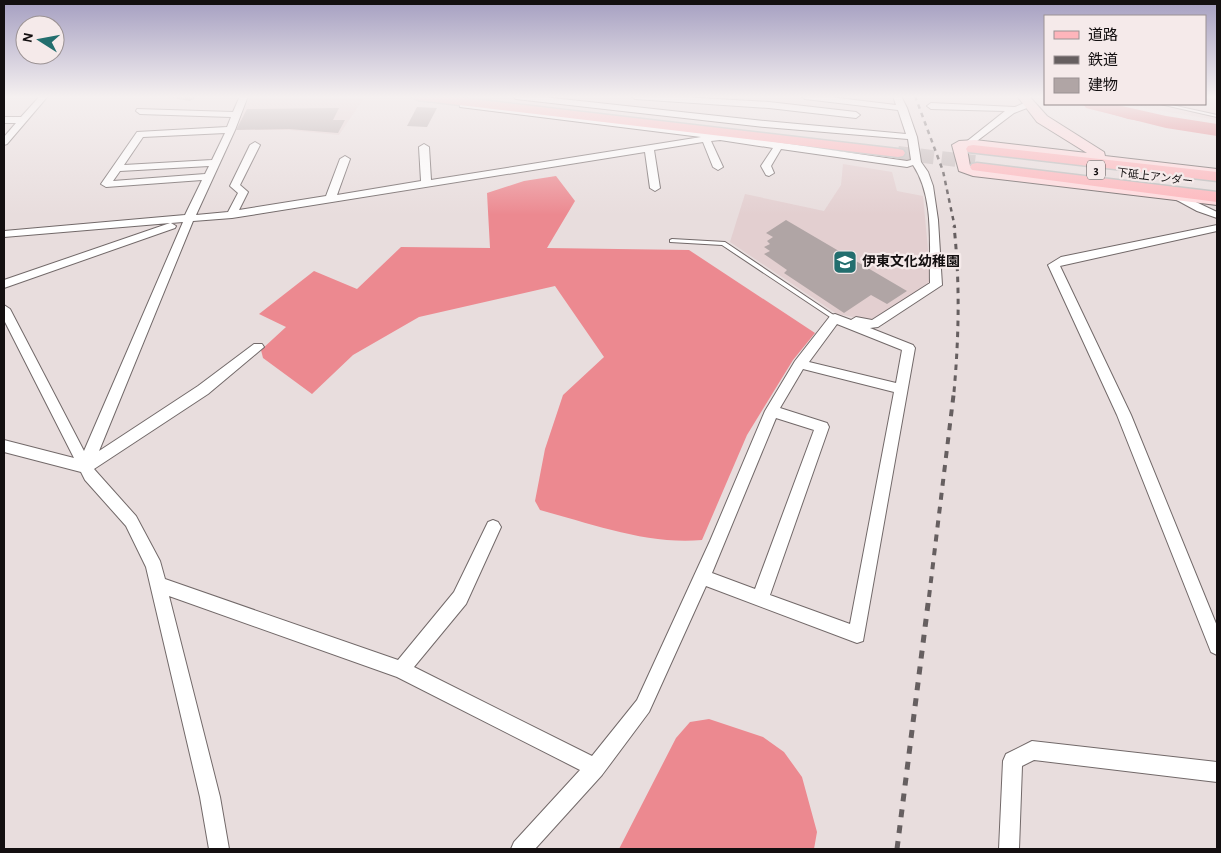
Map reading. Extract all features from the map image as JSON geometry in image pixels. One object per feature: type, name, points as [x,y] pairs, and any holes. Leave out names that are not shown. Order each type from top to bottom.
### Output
[{"type":"main road","points":[[779,136],[790,137]]},
{"type":"main road","points":[[781,136],[822,148],[903,147]]},
{"type":"main road","points":[[1068,136],[1096,154],[1114,160]]},
{"type":"main road","points":[[1217,173],[1114,160],[973,156],[958,145],[964,168],[973,172],[1217,199]]},
{"type":"main road","name":"3","points":[[973,156],[1217,177]]},
{"type":"main road","name":"3","points":[[973,156],[1217,199]]},
{"type":"main road","name":"下砥上アンダー","points":[[973,156],[1217,184]]},
{"type":"main road","name":"下砥上アンダー","points":[[973,156],[1217,191]]},
{"type":"street","points":[[138,136],[106,184],[209,177]]},
{"type":"street","points":[[85,467],[185,220],[209,177],[228,136]]},
{"type":"street","points":[[710,136],[790,137],[854,157],[907,164],[916,162]]},
{"type":"street","points":[[782,136],[903,147]]},
{"type":"street","points":[[770,173],[766,166],[790,137],[794,136]]},
{"type":"street","points":[[835,318],[874,324],[936,285],[930,199],[922,168],[903,147],[902,136]]},
{"type":"street","points":[[973,156],[991,136]]},
{"type":"street","points":[[4,234],[232,215],[720,137]]},
{"type":"street","points":[[706,140],[718,167]]},
{"type":"street","points":[[232,215],[243,192],[235,186],[255,145]]},
{"type":"street","points":[[424,147],[426,184]]},
{"type":"street","points":[[649,149],[655,188]]},
{"type":"street","points":[[330,199],[345,159]]},
{"type":"street","points":[[117,168],[216,163]]},
{"type":"street","points":[[1177,196],[1217,215]]},
{"type":"street","points":[[4,284],[185,220]]},
{"type":"street","points":[[1217,228],[1054,264],[1124,415],[1217,646]]},
{"type":"street","points":[[4,309],[90,476],[131,521],[154,566],[210,797],[219,849]]},
{"type":"street","points":[[521,849],[595,768],[643,706],[702,577],[772,411],[800,364],[835,318]]},
{"type":"street","points":[[702,577],[857,635],[909,348],[835,318]]},
{"type":"street","points":[[4,446],[85,467],[203,390],[258,347]]},
{"type":"street","points":[[800,364],[901,389]]},
{"type":"street","points":[[760,599],[822,427],[772,411]]},
{"type":"street","points":[[401,670],[460,598],[493,527]]},
{"type":"street","points":[[158,584],[401,670],[595,768]]},
{"type":"street","points":[[1009,849],[1013,761],[1032,750],[1217,772]]},
{"type":"lane","points":[[672,241],[723,243],[835,318]]},
{"type":"shaded area","name":"伊東文化幼稚園","points":[[843,164],[892,172],[897,191],[923,196],[931,282],[875,319],[870,320],[837,314],[730,242],[745,194],[824,211],[841,185]]},
{"type":"shaded area","points":[[556,176],[575,201],[547,248],[689,250],[815,333],[793,360],[747,435],[702,540],[682,541],[641,536],[600,527],[540,510],[535,501],[545,449],[563,395],[604,357],[555,286],[419,317],[353,355],[312,394],[263,358],[261,350],[286,327],[259,314],[314,271],[357,289],[401,247],[490,248],[487,193],[524,181]]},
{"type":"shaded area","points":[[709,719],[763,737],[784,752],[802,777],[817,832],[814,849],[619,849],[676,738],[690,722]]},
{"type":"building","name":"伊東文化幼稚園","points":[[786,220],[907,291],[887,304],[871,295],[844,313],[784,273],[787,270],[764,254],[770,251],[764,247],[770,244],[767,241],[773,237],[766,233]]},
{"type":"tunnel","points":[[898,153],[975,162]]},
{"type":"railway","points":[[930,136],[943,171],[955,228]]},
{"type":"railway","points":[[954,226],[958,309],[954,392]]},
{"type":"railway","points":[[929,597],[954,391]]},
{"type":"railway","points":[[897,849],[929,596]]},
{"type":"place","name":"伊東文化幼稚園","points":[[845,262]]}]
